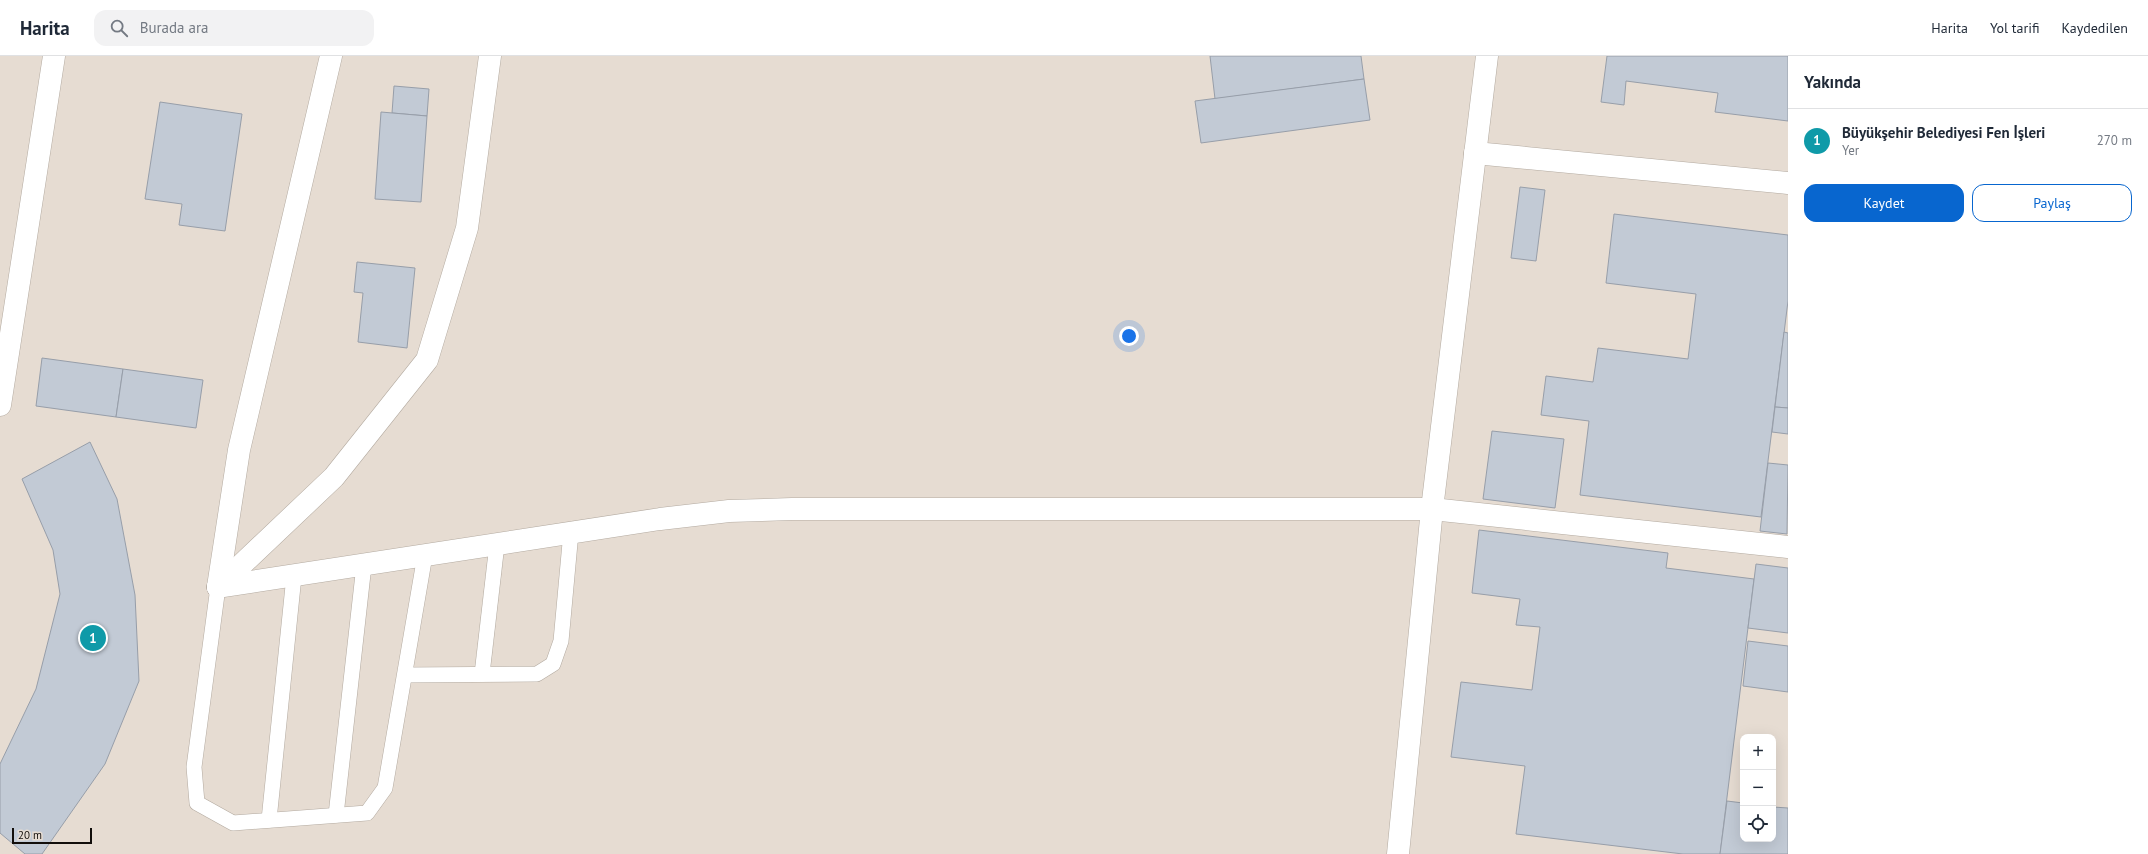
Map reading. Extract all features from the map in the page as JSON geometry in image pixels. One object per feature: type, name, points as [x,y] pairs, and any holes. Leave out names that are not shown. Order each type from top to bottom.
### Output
[{"type":"street","points":[[0,405],[54,56]]},
{"type":"street","points":[[218,588],[239,450],[331,56]]},
{"type":"street","points":[[218,588],[334,477],[427,360],[467,228],[490,56]]},
{"type":"street","points":[[1398,854],[1432,509],[1487,56]]},
{"type":"street","points":[[1475,153],[1788,183]]},
{"type":"street","points":[[218,588],[571,532],[721,512],[792,508],[1432,509],[1788,547]]},
{"type":"lane","points":[[405,675],[537,674],[553,664],[561,641],[571,532]]},
{"type":"lane","points":[[482,674],[497,544]]},
{"type":"lane","points":[[218,588],[194,767],[197,803],[233,823],[367,813],[385,788],[426,555]]},
{"type":"lane","points":[[336,815],[364,565]]},
{"type":"lane","points":[[269,820],[294,576]]},
{"type":"building","points":[[1210,56],[1361,56],[1364,79],[1215,99]]},
{"type":"building","points":[[1607,56],[1788,56],[1788,121],[1715,112],[1718,93],[1626,81],[1624,105],[1601,102]]},
{"type":"building","points":[[1364,79],[1370,120],[1201,143],[1195,101]]},
{"type":"building","points":[[394,86],[429,89],[427,116],[392,113]]},
{"type":"building","points":[[160,102],[242,114],[225,231],[179,225],[182,204],[145,199]]},
{"type":"building","points":[[381,112],[427,116],[421,202],[375,199]]},
{"type":"building","points":[[1520,187],[1545,190],[1536,261],[1511,258]]},
{"type":"building","points":[[1614,214],[1788,235],[1788,301],[1761,517],[1580,495],[1589,421],[1541,415],[1546,376],[1593,382],[1598,348],[1688,359],[1696,294],[1606,283]]},
{"type":"building","points":[[357,262],[415,268],[407,348],[358,342],[363,293],[354,292]]},
{"type":"building","points":[[1784,332],[1788,333],[1788,408],[1775,407]]},
{"type":"building","points":[[42,358],[123,369],[116,417],[36,406]]},
{"type":"building","points":[[123,369],[203,380],[196,428],[116,417]]},
{"type":"building","points":[[1775,407],[1788,408],[1788,434],[1772,432]]},
{"type":"building","points":[[1492,431],[1564,439],[1555,508],[1483,499]]},
{"type":"building","points":[[90,442],[117,499],[135,595],[139,681],[105,764],[42,854],[25,854],[0,833],[0,764],[36,689],[60,594],[53,550],[22,479]]},
{"type":"building","points":[[1768,463],[1788,465],[1787,534],[1760,531]]},
{"type":"building","points":[[1479,530],[1668,553],[1666,568],[1754,579],[1720,854],[1683,854],[1516,834],[1525,766],[1451,757],[1461,682],[1532,690],[1540,627],[1516,625],[1520,599],[1472,593]]},
{"type":"building","points":[[1756,564],[1788,568],[1788,633],[1748,628]]},
{"type":"building","points":[[1748,641],[1788,646],[1788,692],[1743,686]]},
{"type":"building","points":[[1727,801],[1740,803],[1740,842],[1776,842],[1776,807],[1788,808],[1788,854],[1720,854]]},
{"type":"place","name":"Büyükşehir Belediyesi Fen İşleri","points":[[93,638]]}]
